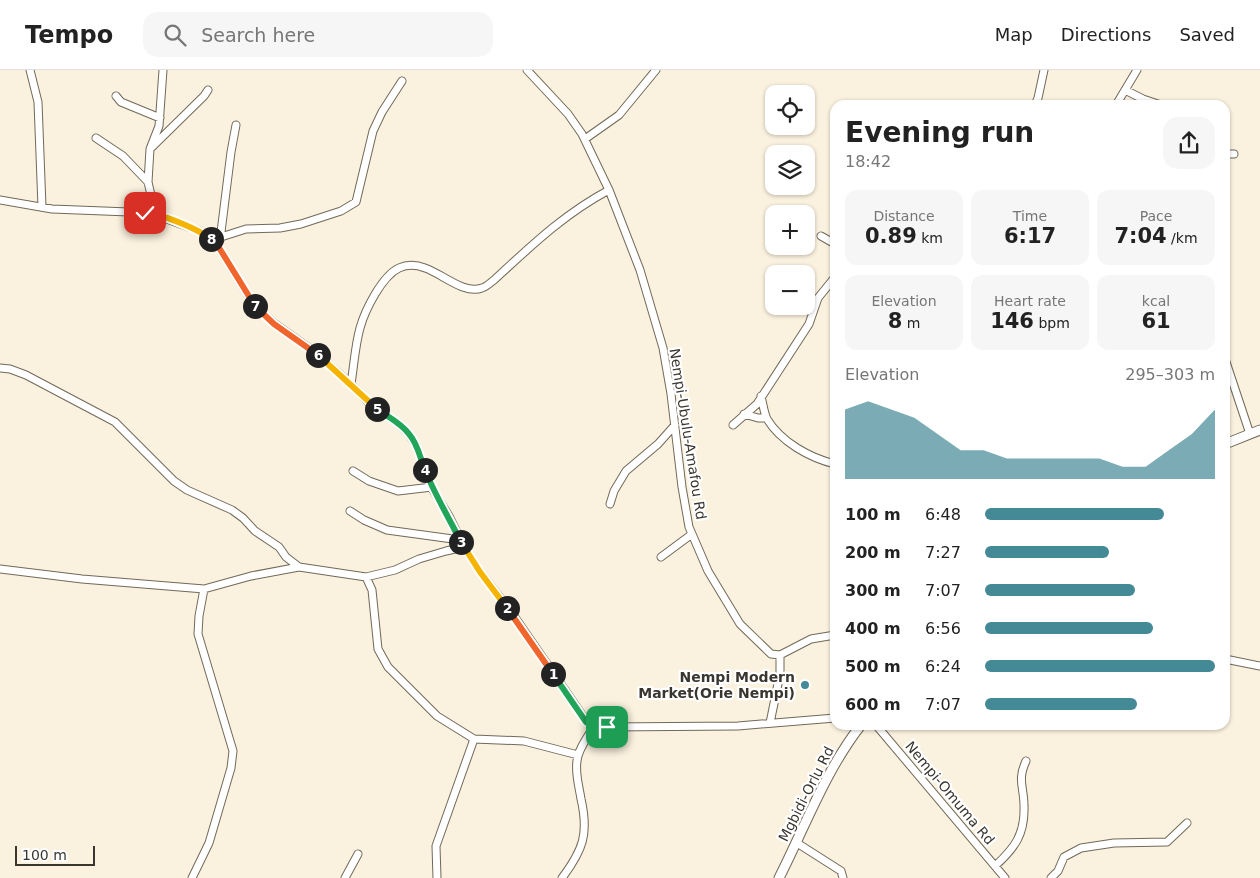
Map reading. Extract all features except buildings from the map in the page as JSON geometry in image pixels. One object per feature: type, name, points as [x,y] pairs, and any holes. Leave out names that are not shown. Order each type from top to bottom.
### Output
[{"type":"main road","points":[[1230,442],[1260,430]]},
{"type":"main road","name":"Mgbidi-Orlu Rd","points":[[779,878],[823,785],[857,730]]},
{"type":"street","points":[[30,70],[38,102],[42,207]]},
{"type":"street","points":[[155,213],[148,182],[150,149],[159,126],[163,70]]},
{"type":"street","name":"Nempi-Ubulu-Amafou Rd","points":[[527,70],[568,114],[585,140],[609,190],[640,270],[663,348],[675,425],[684,507],[692,534],[708,571],[740,624],[771,654],[780,655]]},
{"type":"street","points":[[585,140],[619,115],[656,70]]},
{"type":"street","points":[[1037,100],[1044,70]]},
{"type":"street","points":[[1119,100],[1137,70]]},
{"type":"street","points":[[221,237],[246,229],[280,228],[301,224],[341,211],[356,202],[373,131],[382,112],[402,81]]},
{"type":"street","points":[[150,149],[208,90]]},
{"type":"street","points":[[1124,90],[1146,100]]},
{"type":"street","points":[[116,96],[121,102],[160,118]]},
{"type":"street","points":[[218,246],[221,237],[230,152],[236,126]]},
{"type":"street","points":[[96,138],[123,156],[148,182]]},
{"type":"street","points":[[351,384],[360,326],[368,306],[391,274],[399,268],[412,265],[425,268],[473,290],[482,288],[494,280],[563,219],[584,203],[609,190]]},
{"type":"street","points":[[0,200],[79,211],[155,213],[197,230],[218,246],[254,304],[274,324],[316,354],[351,384],[368,402],[399,424],[409,434],[416,445],[432,487],[462,543],[480,572],[512,613],[586,722],[594,726],[738,726],[830,718]]},
{"type":"street","points":[[821,236],[830,241]]},
{"type":"street","points":[[733,425],[757,404],[809,324],[818,298],[830,283]]},
{"type":"street","points":[[0,368],[10,369],[26,375],[115,422],[174,481],[187,490],[238,514],[255,531],[279,547],[299,567]]},
{"type":"street","points":[[1230,374],[1250,434]]},
{"type":"street","points":[[761,396],[766,418],[779,434],[799,448],[822,461],[830,463]]},
{"type":"street","points":[[744,414],[766,418]]},
{"type":"street","points":[[610,504],[614,491],[626,471],[658,444],[675,425]]},
{"type":"street","points":[[353,471],[368,481],[398,491],[432,487]]},
{"type":"street","points":[[350,511],[364,520],[387,530],[462,543]]},
{"type":"street","points":[[661,557],[692,534]]},
{"type":"street","points":[[0,569],[82,579],[204,589],[251,576],[299,567],[366,578],[395,570],[462,543]]},
{"type":"street","points":[[366,578],[372,590],[378,649],[388,667],[437,716],[474,739],[524,741],[578,755]]},
{"type":"street","points":[[192,878],[209,843],[234,751],[198,634],[204,589]]},
{"type":"street","points":[[770,723],[780,674],[780,655],[811,639],[830,636]]},
{"type":"street","points":[[1230,660],[1260,666]]},
{"type":"street","points":[[562,878],[574,862],[586,832],[584,809],[576,775],[578,755],[594,726]]},
{"type":"street","name":"Nempi-Omuma Rd","points":[[880,730],[1005,878]]},
{"type":"street","points":[[437,878],[436,846],[474,739]]},
{"type":"street","points":[[995,866],[1006,856],[1021,835],[1024,806],[1021,771],[1026,760]]},
{"type":"street","points":[[1051,878],[1058,871],[1064,857],[1081,848],[1114,843],[1167,842],[1187,823]]},
{"type":"street","points":[[797,842],[841,870],[843,878]]},
{"type":"street","points":[[345,878],[358,854]]},
{"type":"place","name":"Nempi Modern Market(Orie Nempi)","points":[[805,685]]},
{"type":"route","points":[[145,213],[155,213],[197,230],[209,237],[218,246],[254,304],[274,324],[298,339],[351,384],[368,402],[399,424],[409,434],[416,445],[433,490],[480,572],[512,613],[586,722],[594,726],[607,727]]}]
